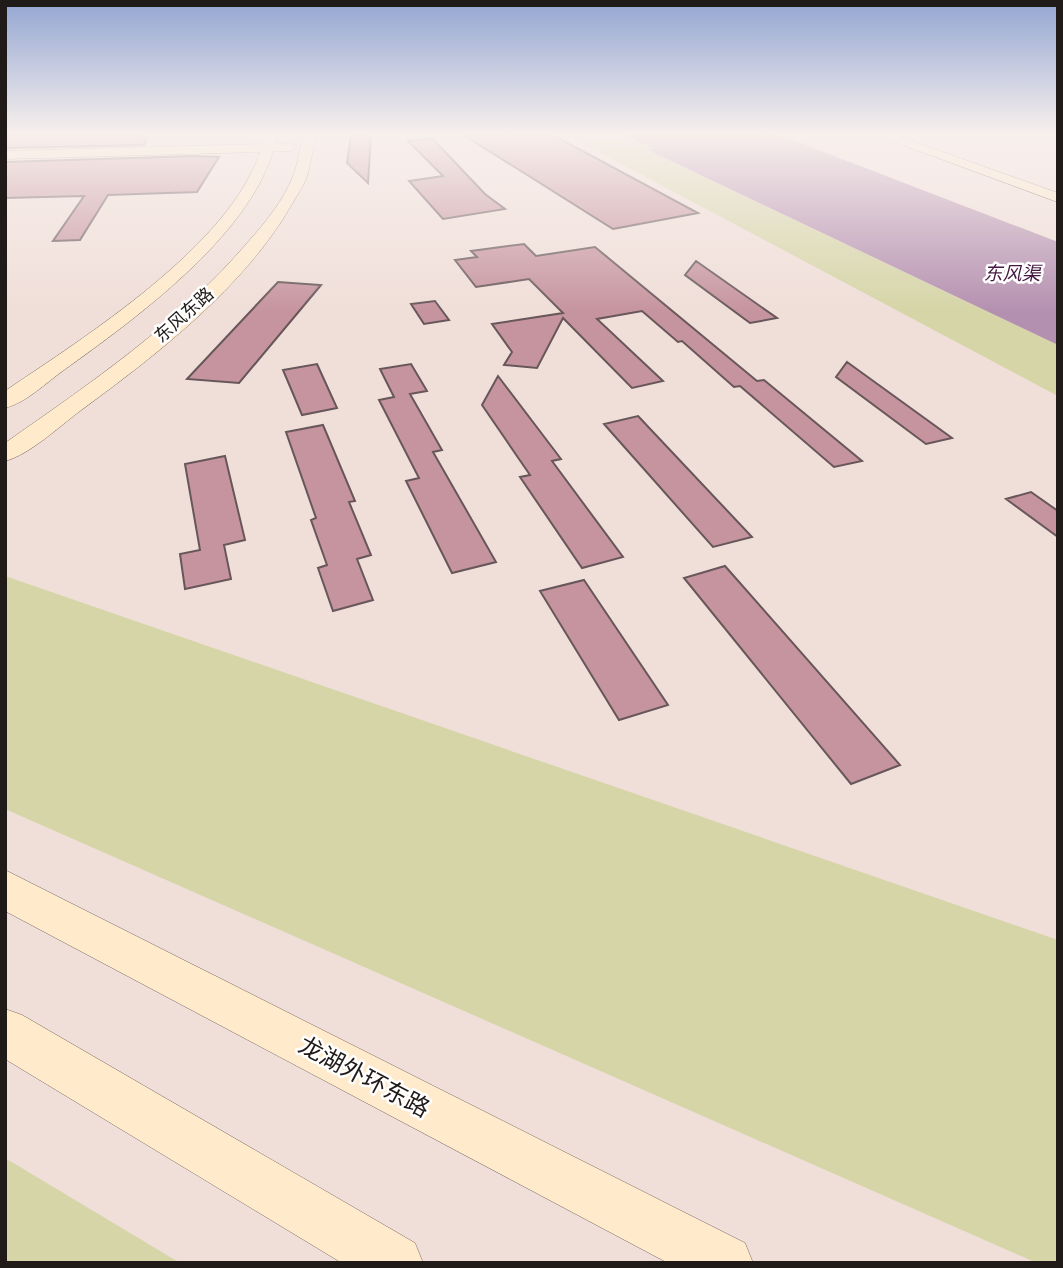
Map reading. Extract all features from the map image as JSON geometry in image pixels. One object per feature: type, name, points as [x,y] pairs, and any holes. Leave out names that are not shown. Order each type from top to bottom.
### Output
[{"type":"main road","name":"东风东路","points":[[5,401],[96,337],[168,278],[199,248],[247,193]]},
{"type":"main road","name":"东风东路","points":[[5,454],[152,344],[221,282],[249,253],[291,193]]},
{"type":"main road","name":"龙湖外环东路","points":[[5,889],[725,1263]]},
{"type":"main road","points":[[5,1032],[395,1263]]},
{"type":"green space","points":[[676,193],[738,193],[1058,345],[1058,396]]},
{"type":"green space","points":[[5,576],[1058,940],[1058,1263],[1037,1263],[5,809]]},
{"type":"green space","points":[[5,1158],[180,1263],[5,1263]]},
{"type":"water","name":"东风渠","points":[[739,193],[931,193],[1058,242],[1058,345]]},
{"type":"building","points":[[5,193],[162,193],[108,195],[80,240],[53,241],[84,196],[5,198]]},
{"type":"building","points":[[420,193],[484,193],[505,209],[443,219]]},
{"type":"building","points":[[556,193],[661,193],[698,213],[613,229]]},
{"type":"building","points":[[524,244],[536,256],[595,247],[757,381],[764,380],[862,461],[834,467],[740,386],[734,387],[682,341],[678,342],[642,311],[597,319],[663,381],[632,388],[563,318],[537,368],[504,365],[512,352],[492,324],[563,313],[529,279],[476,287],[455,260],[477,257],[471,251]]},
{"type":"building","points":[[696,261],[777,318],[750,323],[685,275]]},
{"type":"building","points":[[278,282],[321,285],[239,383],[187,379]]},
{"type":"building","points":[[435,301],[449,320],[424,324],[411,304]]},
{"type":"building","points":[[847,362],[952,438],[926,444],[836,377]]},
{"type":"building","points":[[317,364],[337,408],[302,415],[283,370]]},
{"type":"building","points":[[411,364],[427,391],[410,394],[442,450],[433,452],[496,562],[452,573],[406,481],[419,478],[379,400],[394,397],[380,369]]},
{"type":"building","points":[[498,376],[561,459],[552,461],[623,557],[582,568],[520,477],[530,475],[482,405]]},
{"type":"building","points":[[638,416],[752,537],[713,547],[604,424]]},
{"type":"building","points":[[323,425],[355,501],[349,502],[371,555],[357,559],[373,600],[333,611],[318,568],[327,565],[311,520],[316,518],[286,432]]},
{"type":"building","points":[[225,456],[245,540],[224,545],[231,579],[185,589],[180,554],[200,550],[185,464]]},
{"type":"building","points":[[1031,492],[1058,511],[1058,537],[1006,499]]},
{"type":"building","points":[[725,566],[900,765],[851,784],[684,578]]},
{"type":"building","points":[[584,580],[668,705],[619,720],[540,591]]}]
